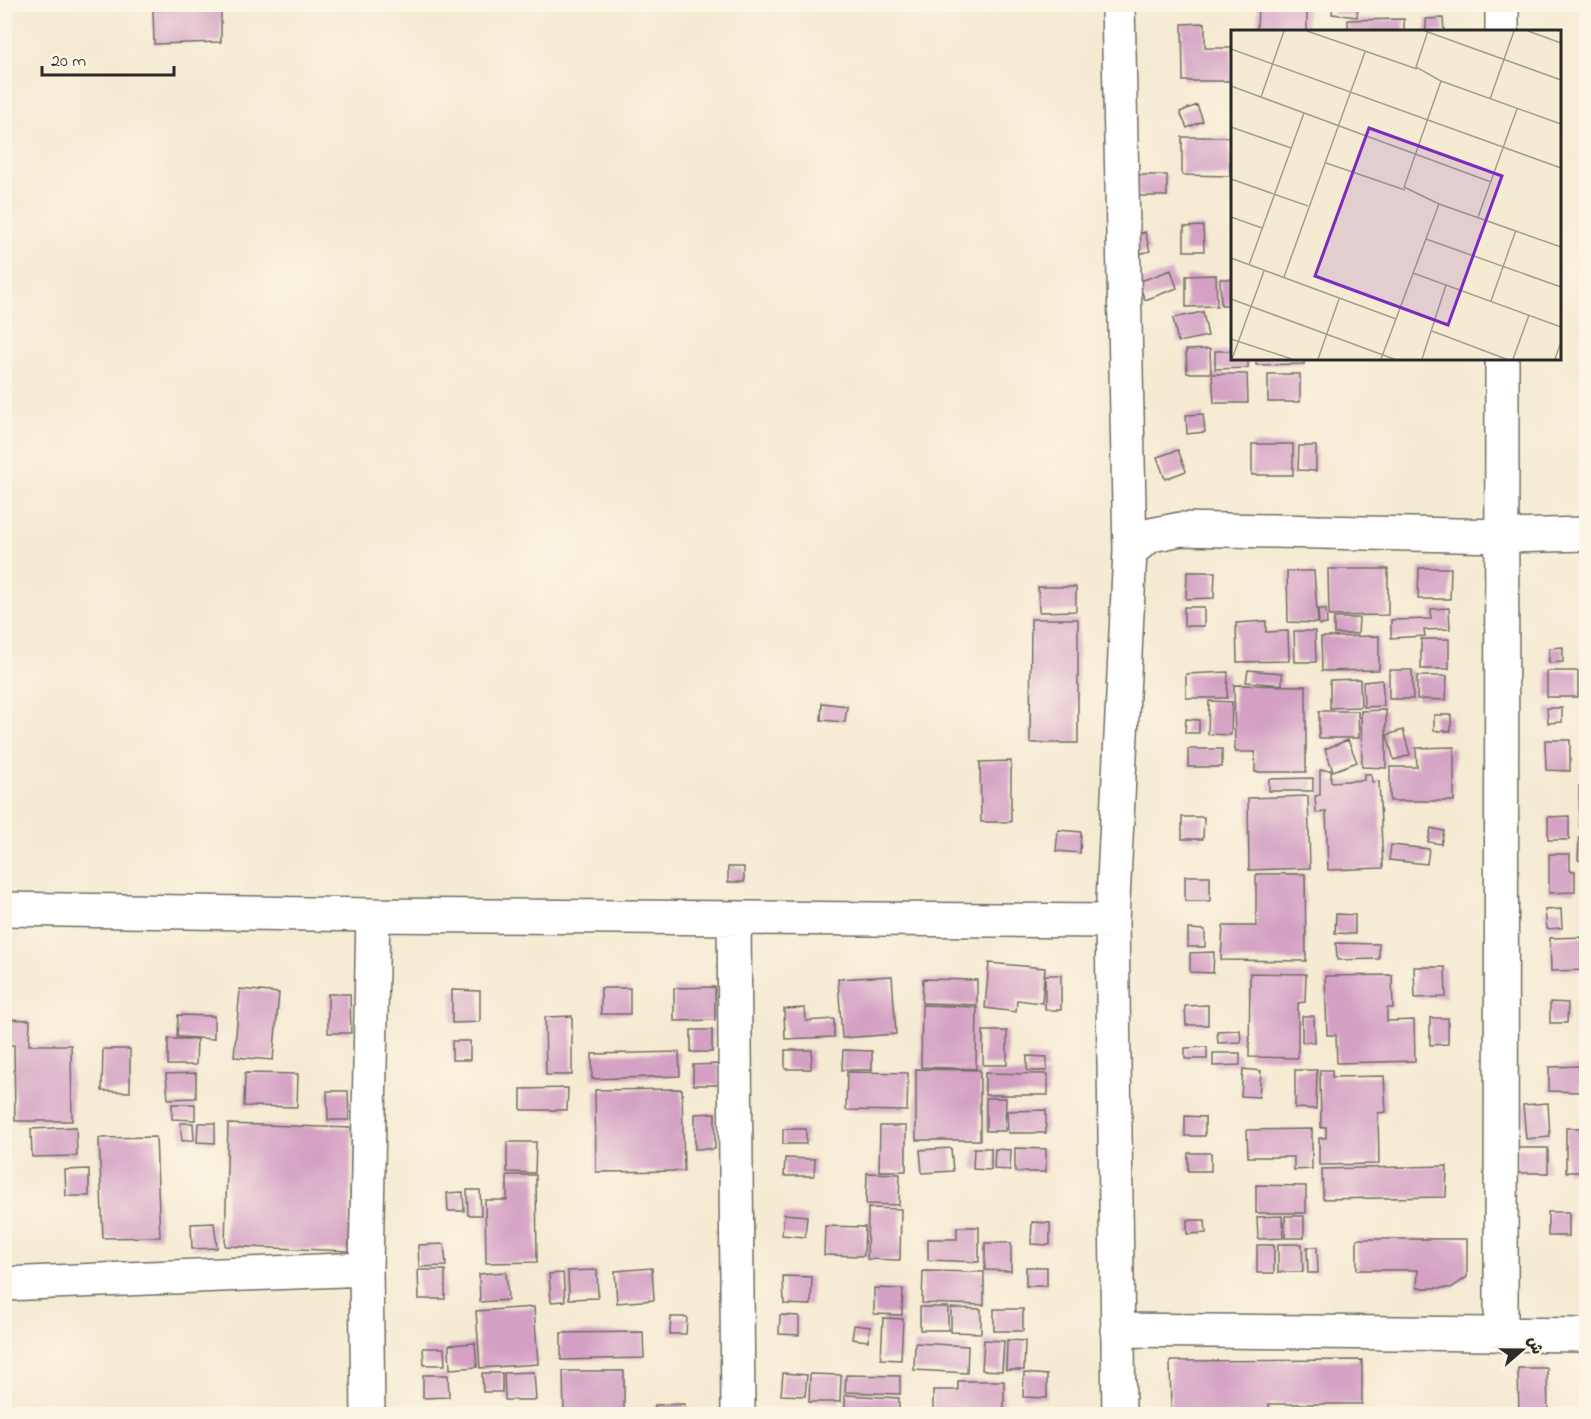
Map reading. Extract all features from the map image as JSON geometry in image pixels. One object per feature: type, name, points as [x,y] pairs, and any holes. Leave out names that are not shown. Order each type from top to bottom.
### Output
[{"type":"street","points":[[1118,4],[1130,551],[1112,921],[1119,1414]]},
{"type":"street","points":[[1502,4],[1502,30]]},
{"type":"street","points":[[1501,1335],[1502,360]]},
{"type":"street","points":[[1130,551],[1151,535],[1181,529],[1502,536],[1587,534]]},
{"type":"street","points":[[4,909],[373,915],[1112,921]]},
{"type":"street","points":[[368,1414],[366,1269],[373,915]]},
{"type":"street","points":[[734,918],[738,1414]]},
{"type":"street","points":[[4,1284],[366,1269]]},
{"type":"street","points":[[1117,1330],[1587,1335]]},
{"type":"building","points":[[1258,4],[1307,4],[1307,30],[1257,30]]},
{"type":"building","points":[[1333,4],[1358,4],[1357,17],[1332,14]]},
{"type":"building","points":[[221,9],[221,42],[154,44],[153,10]]},
{"type":"building","points":[[1443,18],[1444,30],[1426,30],[1426,19]]},
{"type":"building","points":[[1404,19],[1404,30],[1348,30],[1348,20]]},
{"type":"building","points":[[1205,23],[1205,48],[1231,48],[1231,81],[1183,81],[1182,24]]},
{"type":"building","points":[[1197,105],[1203,121],[1187,128],[1180,112]]},
{"type":"building","points":[[1182,137],[1229,137],[1230,176],[1182,175]]},
{"type":"building","points":[[1136,175],[1167,175],[1167,196],[1137,196]]},
{"type":"building","points":[[1203,226],[1204,251],[1184,251],[1184,227]]},
{"type":"building","points":[[1145,232],[1150,251],[1136,255],[1130,237]]},
{"type":"building","points":[[1171,270],[1177,288],[1145,300],[1138,282]]},
{"type":"building","points":[[1216,275],[1217,306],[1186,307],[1186,276]]},
{"type":"building","points":[[1220,279],[1231,279],[1231,305],[1221,305]]},
{"type":"building","points":[[1203,312],[1208,336],[1178,342],[1173,318]]},
{"type":"building","points":[[1210,349],[1211,373],[1187,373],[1186,350]]},
{"type":"building","points":[[1215,351],[1231,351],[1231,360],[1248,360],[1248,368],[1215,369]]},
{"type":"building","points":[[1256,360],[1304,360],[1304,364],[1256,365]]},
{"type":"building","points":[[1212,374],[1247,374],[1248,403],[1214,403]]},
{"type":"building","points":[[1268,374],[1300,374],[1300,402],[1268,402]]},
{"type":"building","points":[[1203,414],[1205,432],[1187,434],[1186,415]]},
{"type":"building","points":[[1252,444],[1293,444],[1293,475],[1252,475]]},
{"type":"building","points":[[1299,446],[1316,446],[1316,471],[1298,470]]},
{"type":"building","points":[[1178,450],[1186,471],[1165,479],[1157,457]]},
{"type":"building","points":[[1419,568],[1451,568],[1450,599],[1418,599]]},
{"type":"building","points":[[1328,569],[1388,569],[1388,615],[1329,616]]},
{"type":"building","points":[[1287,571],[1314,571],[1318,623],[1288,622]]},
{"type":"building","points":[[1187,572],[1215,572],[1214,598],[1186,599]]},
{"type":"building","points":[[1038,587],[1076,587],[1076,611],[1039,612]]},
{"type":"building","points":[[1184,607],[1204,607],[1204,626],[1184,626]]},
{"type":"building","points":[[1449,608],[1450,629],[1424,630],[1425,636],[1391,638],[1391,620],[1431,619],[1431,609]]},
{"type":"building","points":[[1318,609],[1326,609],[1327,624],[1319,625]]},
{"type":"building","points":[[1334,618],[1359,618],[1358,634],[1334,634]]},
{"type":"building","points":[[1031,619],[1078,619],[1078,743],[1030,743]]},
{"type":"building","points":[[1266,621],[1266,632],[1288,631],[1289,661],[1237,662],[1236,623]]},
{"type":"building","points":[[1294,631],[1315,631],[1316,662],[1295,662]]},
{"type":"building","points":[[1379,636],[1379,670],[1322,671],[1321,637]]},
{"type":"building","points":[[1421,639],[1449,639],[1449,669],[1421,669]]},
{"type":"building","points":[[1563,647],[1563,662],[1549,663],[1549,648]]},
{"type":"building","points":[[1248,670],[1282,673],[1282,685],[1246,682]]},
{"type":"building","points":[[1389,670],[1412,670],[1413,699],[1389,699]]},
{"type":"building","points":[[1547,671],[1578,671],[1578,697],[1547,697]]},
{"type":"building","points":[[1228,672],[1227,698],[1186,698],[1186,674]]},
{"type":"building","points":[[1417,676],[1447,676],[1446,700],[1417,699]]},
{"type":"building","points":[[1360,679],[1361,707],[1330,708],[1330,680]]},
{"type":"building","points":[[1382,680],[1384,706],[1364,707],[1363,682]]},
{"type":"building","points":[[1234,685],[1306,686],[1306,772],[1255,772],[1255,752],[1235,752]]},
{"type":"building","points":[[1209,701],[1232,702],[1231,735],[1208,734]]},
{"type":"building","points":[[822,703],[847,706],[845,722],[821,720]]},
{"type":"building","points":[[1547,708],[1562,708],[1562,722],[1548,723]]},
{"type":"building","points":[[1386,710],[1386,768],[1362,767],[1361,711]]},
{"type":"building","points":[[1319,711],[1358,711],[1359,738],[1319,738]]},
{"type":"building","points":[[1434,715],[1451,715],[1451,731],[1434,731]]},
{"type":"building","points":[[1186,719],[1199,720],[1199,733],[1185,733]]},
{"type":"building","points":[[1403,730],[1410,755],[1394,760],[1387,735]]},
{"type":"building","points":[[1348,740],[1357,762],[1333,771],[1325,749]]},
{"type":"building","points":[[1545,740],[1570,740],[1570,771],[1546,770]]},
{"type":"building","points":[[1454,747],[1454,801],[1390,801],[1390,767],[1417,767],[1416,748]]},
{"type":"building","points":[[1188,749],[1222,749],[1222,767],[1188,767]]},
{"type":"building","points":[[1011,761],[1011,822],[981,822],[980,762]]},
{"type":"building","points":[[1320,770],[1331,770],[1331,782],[1364,780],[1364,774],[1371,774],[1372,782],[1379,781],[1383,868],[1328,870],[1326,812],[1316,813],[1315,796],[1320,795]]},
{"type":"building","points":[[1313,778],[1313,791],[1269,791],[1269,779]]},
{"type":"building","points":[[1579,786],[1586,786],[1586,827],[1580,827]]},
{"type":"building","points":[[1308,796],[1310,868],[1249,870],[1248,798]]},
{"type":"building","points":[[1569,816],[1569,840],[1548,840],[1548,817]]},
{"type":"building","points":[[1182,817],[1204,817],[1203,839],[1182,839]]},
{"type":"building","points":[[1431,828],[1444,831],[1441,844],[1428,842]]},
{"type":"building","points":[[1058,830],[1081,832],[1080,853],[1056,851]]},
{"type":"building","points":[[1579,837],[1586,837],[1586,861],[1578,860]]},
{"type":"building","points":[[1391,845],[1429,849],[1427,864],[1389,860]]},
{"type":"building","points":[[1549,854],[1570,854],[1570,871],[1575,871],[1575,892],[1549,893]]},
{"type":"building","points":[[728,867],[744,867],[744,882],[728,882]]},
{"type":"building","points":[[1256,874],[1305,874],[1306,961],[1221,960],[1223,926],[1256,926]]},
{"type":"building","points":[[1185,876],[1210,876],[1210,901],[1185,901]]},
{"type":"building","points":[[1561,909],[1562,928],[1547,929],[1545,910]]},
{"type":"building","points":[[1336,914],[1355,915],[1355,934],[1335,933]]},
{"type":"building","points":[[1188,929],[1205,930],[1205,947],[1188,947]]},
{"type":"building","points":[[1586,937],[1586,970],[1551,971],[1550,938]]},
{"type":"building","points":[[1336,943],[1379,944],[1379,959],[1337,960]]},
{"type":"building","points":[[1214,952],[1213,973],[1190,972],[1190,953]]},
{"type":"building","points":[[989,963],[1045,968],[1042,1003],[1017,1000],[1016,1012],[985,1008]]},
{"type":"building","points":[[1414,967],[1445,967],[1446,997],[1415,998]]},
{"type":"building","points":[[1250,973],[1306,974],[1305,1002],[1298,1003],[1298,1058],[1249,1057]]},
{"type":"building","points":[[1045,975],[1061,975],[1061,1010],[1045,1010]]},
{"type":"building","points":[[1392,975],[1393,1008],[1387,1008],[1387,1021],[1414,1020],[1415,1061],[1337,1063],[1336,1035],[1327,1035],[1325,976]]},
{"type":"building","points":[[892,976],[896,1034],[842,1038],[838,979]]},
{"type":"building","points":[[923,979],[977,980],[977,1005],[922,1003]]},
{"type":"building","points":[[715,987],[715,1020],[674,1021],[674,988]]},
{"type":"building","points":[[601,988],[630,988],[630,1014],[601,1014]]},
{"type":"building","points":[[240,989],[279,993],[273,1060],[234,1057]]},
{"type":"building","points":[[452,990],[480,991],[480,1022],[452,1023]]},
{"type":"building","points":[[328,994],[350,994],[351,1033],[328,1033]]},
{"type":"building","points":[[1550,1002],[1568,1003],[1567,1023],[1550,1023]]},
{"type":"building","points":[[922,1005],[977,1007],[976,1069],[921,1067]]},
{"type":"building","points":[[1208,1005],[1208,1025],[1186,1025],[1185,1006]]},
{"type":"building","points":[[805,1008],[806,1021],[834,1019],[834,1037],[785,1039],[784,1009]]},
{"type":"building","points":[[178,1015],[214,1016],[214,1039],[177,1037]]},
{"type":"building","points":[[572,1016],[572,1075],[546,1075],[545,1017]]},
{"type":"building","points":[[1302,1016],[1314,1016],[1315,1042],[1302,1042]]},
{"type":"building","points":[[1430,1018],[1448,1018],[1448,1044],[1430,1045]]},
{"type":"building","points":[[4,1019],[30,1020],[29,1045],[71,1045],[72,1121],[15,1121],[14,1045],[4,1045]]},
{"type":"building","points":[[691,1030],[712,1030],[712,1052],[691,1052]]},
{"type":"building","points":[[1240,1030],[1241,1042],[1218,1043],[1217,1031]]},
{"type":"building","points":[[983,1031],[1007,1031],[1007,1065],[983,1065]]},
{"type":"building","points":[[168,1039],[197,1039],[196,1065],[168,1065]]},
{"type":"building","points":[[452,1041],[470,1041],[470,1060],[452,1060]]},
{"type":"building","points":[[1207,1047],[1207,1059],[1185,1059],[1185,1048]]},
{"type":"building","points":[[103,1049],[130,1049],[130,1092],[102,1091]]},
{"type":"building","points":[[785,1050],[812,1050],[811,1069],[785,1069]]},
{"type":"building","points":[[843,1050],[872,1051],[872,1070],[842,1070]]},
{"type":"building","points":[[679,1052],[680,1076],[592,1079],[592,1054]]},
{"type":"building","points":[[1213,1053],[1240,1053],[1240,1065],[1213,1066]]},
{"type":"building","points":[[1027,1056],[1047,1057],[1047,1071],[1027,1071]]},
{"type":"building","points":[[719,1064],[719,1085],[693,1085],[693,1065]]},
{"type":"building","points":[[1581,1066],[1581,1092],[1549,1091],[1549,1067]]},
{"type":"building","points":[[916,1069],[980,1070],[980,1140],[916,1140]]},
{"type":"building","points":[[1243,1069],[1261,1071],[1259,1097],[1241,1096]]},
{"type":"building","points":[[1295,1070],[1317,1070],[1316,1109],[1295,1108]]},
{"type":"building","points":[[1320,1070],[1332,1070],[1332,1077],[1384,1076],[1386,1112],[1378,1113],[1379,1164],[1319,1165],[1319,1138],[1326,1138],[1326,1127],[1321,1128]]},
{"type":"building","points":[[847,1072],[908,1073],[907,1111],[846,1110]]},
{"type":"building","points":[[196,1073],[196,1098],[168,1099],[166,1074]]},
{"type":"building","points":[[245,1073],[298,1074],[297,1107],[244,1106]]},
{"type":"building","points":[[985,1073],[1048,1074],[1048,1095],[985,1095]]},
{"type":"building","points":[[568,1088],[567,1110],[521,1110],[521,1089]]},
{"type":"building","points":[[682,1089],[684,1171],[596,1172],[595,1090]]},
{"type":"building","points":[[327,1091],[348,1091],[349,1120],[328,1120]]},
{"type":"building","points":[[986,1098],[1006,1098],[1005,1131],[986,1131]]},
{"type":"building","points":[[1548,1103],[1550,1137],[1526,1139],[1523,1105]]},
{"type":"building","points":[[172,1104],[195,1104],[195,1120],[172,1119]]},
{"type":"building","points":[[1046,1110],[1046,1133],[1008,1133],[1007,1111]]},
{"type":"building","points":[[715,1113],[715,1149],[695,1149],[695,1114]]},
{"type":"building","points":[[1185,1116],[1205,1117],[1205,1136],[1185,1136]]},
{"type":"building","points":[[180,1123],[193,1123],[194,1140],[182,1141]]},
{"type":"building","points":[[198,1123],[215,1123],[215,1143],[197,1142]]},
{"type":"building","points":[[228,1124],[352,1128],[349,1251],[225,1246]]},
{"type":"building","points":[[880,1126],[906,1126],[906,1171],[879,1171]]},
{"type":"building","points":[[76,1127],[77,1156],[32,1157],[31,1129]]},
{"type":"building","points":[[1566,1128],[1586,1128],[1586,1172],[1566,1172]]},
{"type":"building","points":[[783,1129],[806,1129],[806,1144],[783,1144]]},
{"type":"building","points":[[1312,1129],[1312,1169],[1294,1170],[1294,1157],[1248,1157],[1247,1130]]},
{"type":"building","points":[[156,1137],[160,1237],[103,1238],[99,1138]]},
{"type":"building","points":[[507,1142],[536,1142],[535,1173],[507,1172]]},
{"type":"building","points":[[951,1148],[953,1171],[922,1173],[920,1150]]},
{"type":"building","points":[[974,1148],[991,1148],[991,1170],[973,1169]]},
{"type":"building","points":[[1015,1148],[1046,1149],[1046,1172],[1015,1172]]},
{"type":"building","points":[[1517,1148],[1548,1148],[1548,1173],[1517,1173]]},
{"type":"building","points":[[995,1149],[1011,1150],[1010,1170],[994,1169]]},
{"type":"building","points":[[1188,1153],[1211,1153],[1211,1171],[1188,1171]]},
{"type":"building","points":[[785,1158],[815,1159],[814,1176],[784,1176]]},
{"type":"building","points":[[1447,1166],[1446,1197],[1323,1199],[1322,1169]]},
{"type":"building","points":[[89,1169],[89,1196],[66,1196],[65,1170]]},
{"type":"building","points":[[867,1173],[900,1174],[899,1205],[866,1204]]},
{"type":"building","points":[[507,1175],[536,1175],[537,1262],[486,1263],[485,1200],[507,1200]]},
{"type":"building","points":[[1256,1185],[1306,1186],[1306,1213],[1256,1213]]},
{"type":"building","points":[[467,1190],[480,1190],[481,1215],[468,1215]]},
{"type":"building","points":[[463,1192],[464,1211],[448,1211],[447,1193]]},
{"type":"building","points":[[868,1208],[901,1209],[900,1260],[867,1259]]},
{"type":"building","points":[[1548,1212],[1569,1212],[1569,1236],[1548,1236]]},
{"type":"building","points":[[784,1214],[807,1216],[805,1237],[782,1235]]},
{"type":"building","points":[[1282,1216],[1283,1238],[1258,1239],[1257,1217]]},
{"type":"building","points":[[1285,1216],[1304,1216],[1304,1238],[1285,1238]]},
{"type":"building","points":[[1187,1220],[1205,1220],[1206,1233],[1187,1234]]},
{"type":"building","points":[[1032,1222],[1050,1223],[1050,1245],[1031,1244]]},
{"type":"building","points":[[214,1223],[217,1248],[192,1249],[191,1224]]},
{"type":"building","points":[[825,1226],[865,1227],[864,1256],[824,1255]]},
{"type":"building","points":[[957,1227],[979,1227],[979,1262],[928,1260],[928,1239],[957,1239]]},
{"type":"building","points":[[1357,1239],[1467,1239],[1467,1277],[1451,1288],[1417,1288],[1418,1270],[1357,1270]]},
{"type":"building","points":[[985,1243],[1011,1243],[1011,1271],[985,1270]]},
{"type":"building","points":[[444,1244],[446,1266],[419,1267],[418,1245]]},
{"type":"building","points":[[1278,1244],[1302,1244],[1303,1272],[1278,1272]]},
{"type":"building","points":[[1257,1245],[1274,1245],[1274,1273],[1257,1273]]},
{"type":"building","points":[[1307,1247],[1317,1247],[1318,1273],[1308,1273]]},
{"type":"building","points":[[1026,1267],[1047,1267],[1047,1286],[1026,1286]]},
{"type":"building","points":[[652,1268],[654,1300],[617,1303],[615,1271]]},
{"type":"building","points":[[418,1270],[445,1270],[445,1299],[419,1299]]},
{"type":"building","points":[[597,1270],[598,1298],[569,1299],[568,1271]]},
{"type":"building","points":[[923,1271],[984,1272],[984,1305],[922,1303]]},
{"type":"building","points":[[506,1272],[508,1300],[480,1302],[479,1274]]},
{"type":"building","points":[[563,1273],[565,1301],[551,1302],[549,1274]]},
{"type":"building","points":[[783,1276],[812,1277],[811,1305],[784,1304]]},
{"type":"building","points":[[874,1288],[903,1289],[902,1315],[874,1314]]},
{"type":"building","points":[[534,1307],[538,1364],[480,1368],[476,1311]]},
{"type":"building","points":[[920,1307],[948,1307],[948,1330],[920,1330]]},
{"type":"building","points":[[951,1308],[981,1309],[981,1333],[951,1332]]},
{"type":"building","points":[[994,1309],[1023,1309],[1023,1331],[994,1331]]},
{"type":"building","points":[[780,1315],[799,1316],[799,1335],[779,1334]]},
{"type":"building","points":[[671,1317],[687,1317],[686,1334],[670,1334]]},
{"type":"building","points":[[883,1318],[903,1319],[901,1360],[881,1359]]},
{"type":"building","points":[[854,1325],[870,1327],[868,1341],[852,1339]]},
{"type":"building","points":[[643,1332],[644,1358],[561,1360],[561,1333]]},
{"type":"building","points":[[984,1340],[1004,1341],[1002,1371],[982,1370]]},
{"type":"building","points":[[1007,1340],[1025,1341],[1024,1370],[1006,1370]]},
{"type":"building","points":[[475,1343],[477,1367],[450,1369],[449,1345]]},
{"type":"building","points":[[915,1343],[968,1346],[967,1373],[914,1370]]},
{"type":"building","points":[[423,1348],[444,1348],[445,1365],[424,1365]]},
{"type":"building","points":[[1362,1360],[1362,1404],[1269,1404],[1270,1414],[1171,1414],[1170,1361]]},
{"type":"building","points":[[1518,1368],[1547,1368],[1548,1414],[1519,1414]]},
{"type":"building","points":[[563,1371],[624,1371],[624,1414],[564,1414]]},
{"type":"building","points":[[534,1372],[536,1400],[505,1400],[504,1373]]},
{"type":"building","points":[[482,1373],[502,1373],[502,1392],[483,1392]]},
{"type":"building","points":[[783,1373],[807,1375],[805,1396],[781,1395]]},
{"type":"building","points":[[1024,1373],[1047,1375],[1047,1398],[1023,1397]]},
{"type":"building","points":[[810,1374],[841,1375],[840,1402],[809,1402]]},
{"type":"building","points":[[423,1375],[448,1375],[449,1397],[423,1398]]},
{"type":"building","points":[[846,1375],[900,1376],[900,1394],[845,1392]]},
{"type":"building","points":[[958,1381],[1004,1381],[1004,1414],[933,1414],[933,1390],[958,1390]]},
{"type":"building","points":[[845,1395],[899,1398],[899,1414],[845,1414]]},
{"type":"building","points":[[685,1404],[685,1414],[656,1414],[655,1405]]},
{"type":"building","points":[[1033,1410],[1049,1410],[1049,1414],[1033,1414]]},
{"type":"building","points":[[422,1411],[437,1411],[437,1414],[422,1414]]}]
